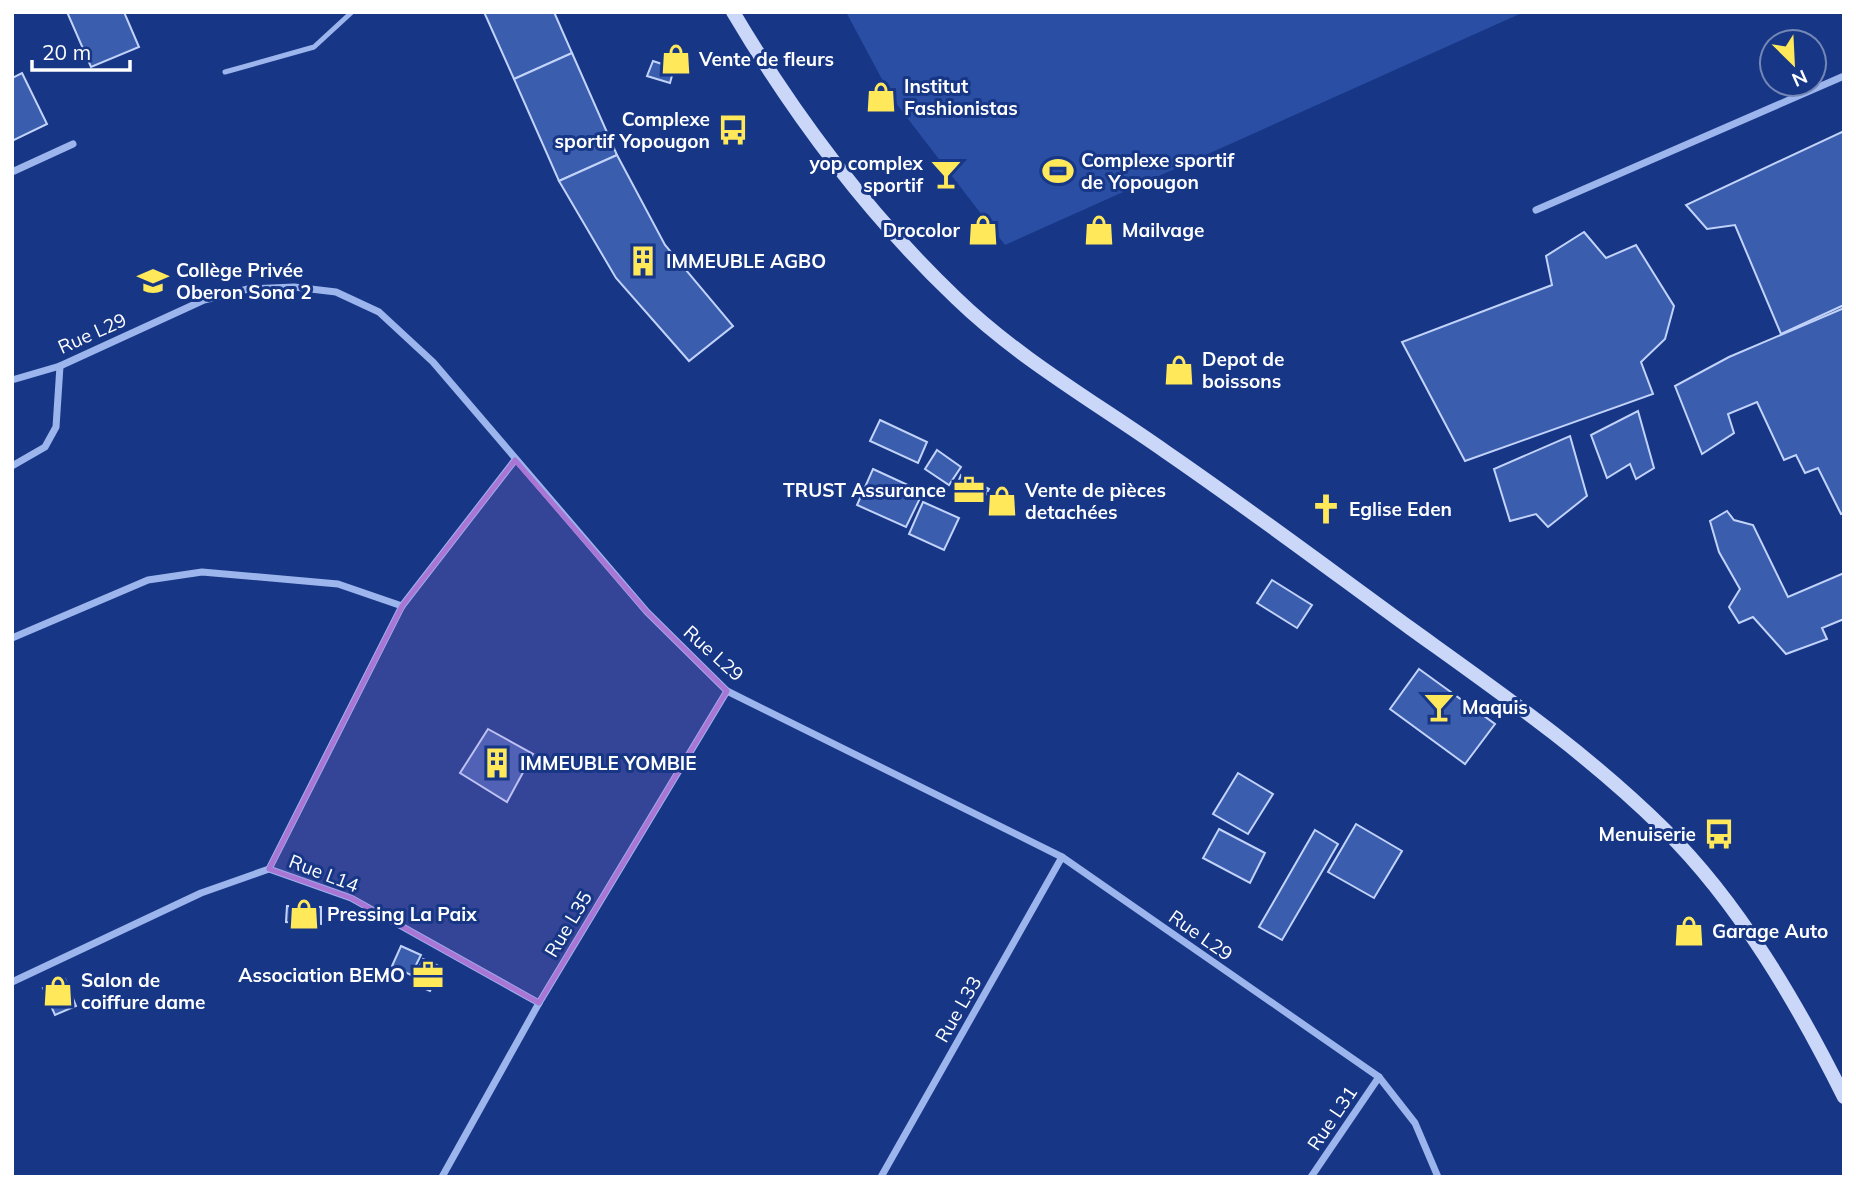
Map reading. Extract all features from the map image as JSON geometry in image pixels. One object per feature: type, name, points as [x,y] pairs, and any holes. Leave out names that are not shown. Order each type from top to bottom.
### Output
[{"type":"main road","points":[[733,12],[770,75],[830,155],[885,224],[957,299],[1037,366],[1165,451],[1572,745],[1666,831],[1732,911],[1776,976],[1844,1097]]},
{"type":"street","points":[[1535,210],[1844,76]]},
{"type":"street","points":[[12,172],[73,144]]},
{"type":"street","name":"Rue L29","points":[[12,380],[60,366],[204,300],[248,289],[294,287],[336,292],[379,312],[433,362],[647,612],[727,691],[1062,857],[1379,1077],[1415,1123],[1438,1177]]},
{"type":"street","points":[[12,466],[45,447],[56,427],[60,366]]},
{"type":"street","points":[[269,869],[402,606],[515,460]]},
{"type":"street","points":[[12,638],[148,580],[202,572],[338,584],[402,606]]},
{"type":"street","name":"Rue L35","points":[[442,1177],[539,1003],[727,691]]},
{"type":"street","name":"Rue L33","points":[[881,1177],[1062,857]]},
{"type":"street","name":"Rue L14","points":[[12,982],[201,893],[269,869],[351,898],[539,1003]]},
{"type":"street","name":"Rue L31","points":[[1311,1177],[1379,1077]]},
{"type":"lane","points":[[225,72],[314,47],[352,12]]},
{"type":"highlighted area","points":[[515,460],[647,612],[727,691],[539,1003],[351,898],[269,869],[402,606]]},
{"type":"shaded area","name":"Complexe sportif de Yopougon","points":[[846,12],[1524,12],[1005,245],[892,98]]},
{"type":"building","points":[[67,12],[124,12],[139,47],[91,67]]},
{"type":"building","points":[[484,12],[554,12],[572,53],[514,79]]},
{"type":"building","points":[[572,53],[617,155],[559,181],[514,79]]},
{"type":"building","points":[[653,61],[674,68],[670,83],[647,76]]},
{"type":"building","points":[[22,73],[47,124],[12,141],[12,78]]},
{"type":"building","points":[[1844,131],[1844,305],[1781,334],[1735,225],[1707,229],[1686,205]]},
{"type":"building","name":"IMMEUBLE AGBO","points":[[617,155],[665,245],[733,326],[689,361],[616,278],[559,181]]},
{"type":"building","points":[[1584,232],[1606,258],[1636,245],[1674,306],[1665,339],[1641,362],[1653,394],[1465,461],[1402,342],[1552,285],[1546,256]]},
{"type":"building","points":[[1844,308],[1844,513],[1841,514],[1818,468],[1805,473],[1796,455],[1784,460],[1757,402],[1728,414],[1734,433],[1702,454],[1675,386],[1729,357]]},
{"type":"building","points":[[1638,411],[1654,468],[1636,479],[1630,464],[1607,478],[1591,435]]},
{"type":"building","points":[[880,420],[927,442],[918,463],[870,441]]},
{"type":"building","points":[[1570,436],[1587,496],[1548,527],[1536,514],[1510,521],[1494,469]]},
{"type":"building","points":[[937,450],[961,467],[949,485],[925,469]]},
{"type":"building","points":[[873,469],[923,492],[906,527],[857,505]]},
{"type":"building","points":[[961,475],[989,489],[981,503],[955,489]]},
{"type":"building","points":[[923,502],[959,518],[944,550],[909,534]]},
{"type":"building","points":[[1727,511],[1734,520],[1753,525],[1788,597],[1844,573],[1844,619],[1822,628],[1827,639],[1786,654],[1753,617],[1739,623],[1729,607],[1740,589],[1719,552],[1710,521]]},
{"type":"building","points":[[1272,580],[1312,605],[1297,628],[1257,603]]},
{"type":"building","points":[[1419,669],[1495,724],[1465,764],[1390,709]]},
{"type":"building","name":"IMMEUBLE YOMBIE","points":[[488,729],[533,754],[507,802],[460,773]]},
{"type":"building","points":[[1238,773],[1273,794],[1248,834],[1213,814]]},
{"type":"building","points":[[1356,824],[1402,851],[1374,898],[1328,872]]},
{"type":"building","points":[[1219,829],[1265,853],[1250,883],[1203,858]]},
{"type":"building","points":[[1315,830],[1338,844],[1282,940],[1259,927]]},
{"type":"building","points":[[287,906],[321,907],[321,924],[286,922]]},
{"type":"building","points":[[401,946],[421,955],[411,975],[392,966]]},
{"type":"building","points":[[423,959],[441,967],[430,991],[412,983]]},
{"type":"building","points":[[65,979],[76,1006],[55,1015],[43,988]]},
{"type":"place","name":"Vente de fleurs","points":[[676,59]]},
{"type":"place","name":"Institut Fashionistas","points":[[881,97]]},
{"type":"place","name":"Complexe sportif Yopougon","points":[[733,130]]},
{"type":"place","name":"Complexe sportif de Yopougon","points":[[1058,171]]},
{"type":"place","name":"yop complex sportif","points":[[946,174]]},
{"type":"place","name":"Drocolor","points":[[983,230]]},
{"type":"place","name":"Mailvage","points":[[1099,230]]},
{"type":"place","name":"IMMEUBLE AGBO","points":[[643,261]]},
{"type":"place","name":"Collège Privée Oberon Sona 2","points":[[153,281]]},
{"type":"place","name":"Depot de boissons","points":[[1179,370]]},
{"type":"place","name":"TRUST Assurance","points":[[969,490]]},
{"type":"place","name":"Vente de pièces detachées","points":[[1002,501]]},
{"type":"place","name":"Eglise Eden","points":[[1326,509]]},
{"type":"place","name":"Maquis","points":[[1439,707]]},
{"type":"place","name":"IMMEUBLE YOMBIE","points":[[497,763]]},
{"type":"place","name":"Menuiserie","points":[[1719,834]]},
{"type":"place","name":"Pressing La Paix","points":[[304,914]]},
{"type":"place","name":"Garage Auto","points":[[1689,931]]},
{"type":"place","name":"Association BEMO","points":[[428,975]]},
{"type":"place","name":"Salon de coiffure dame","points":[[58,991]]}]
